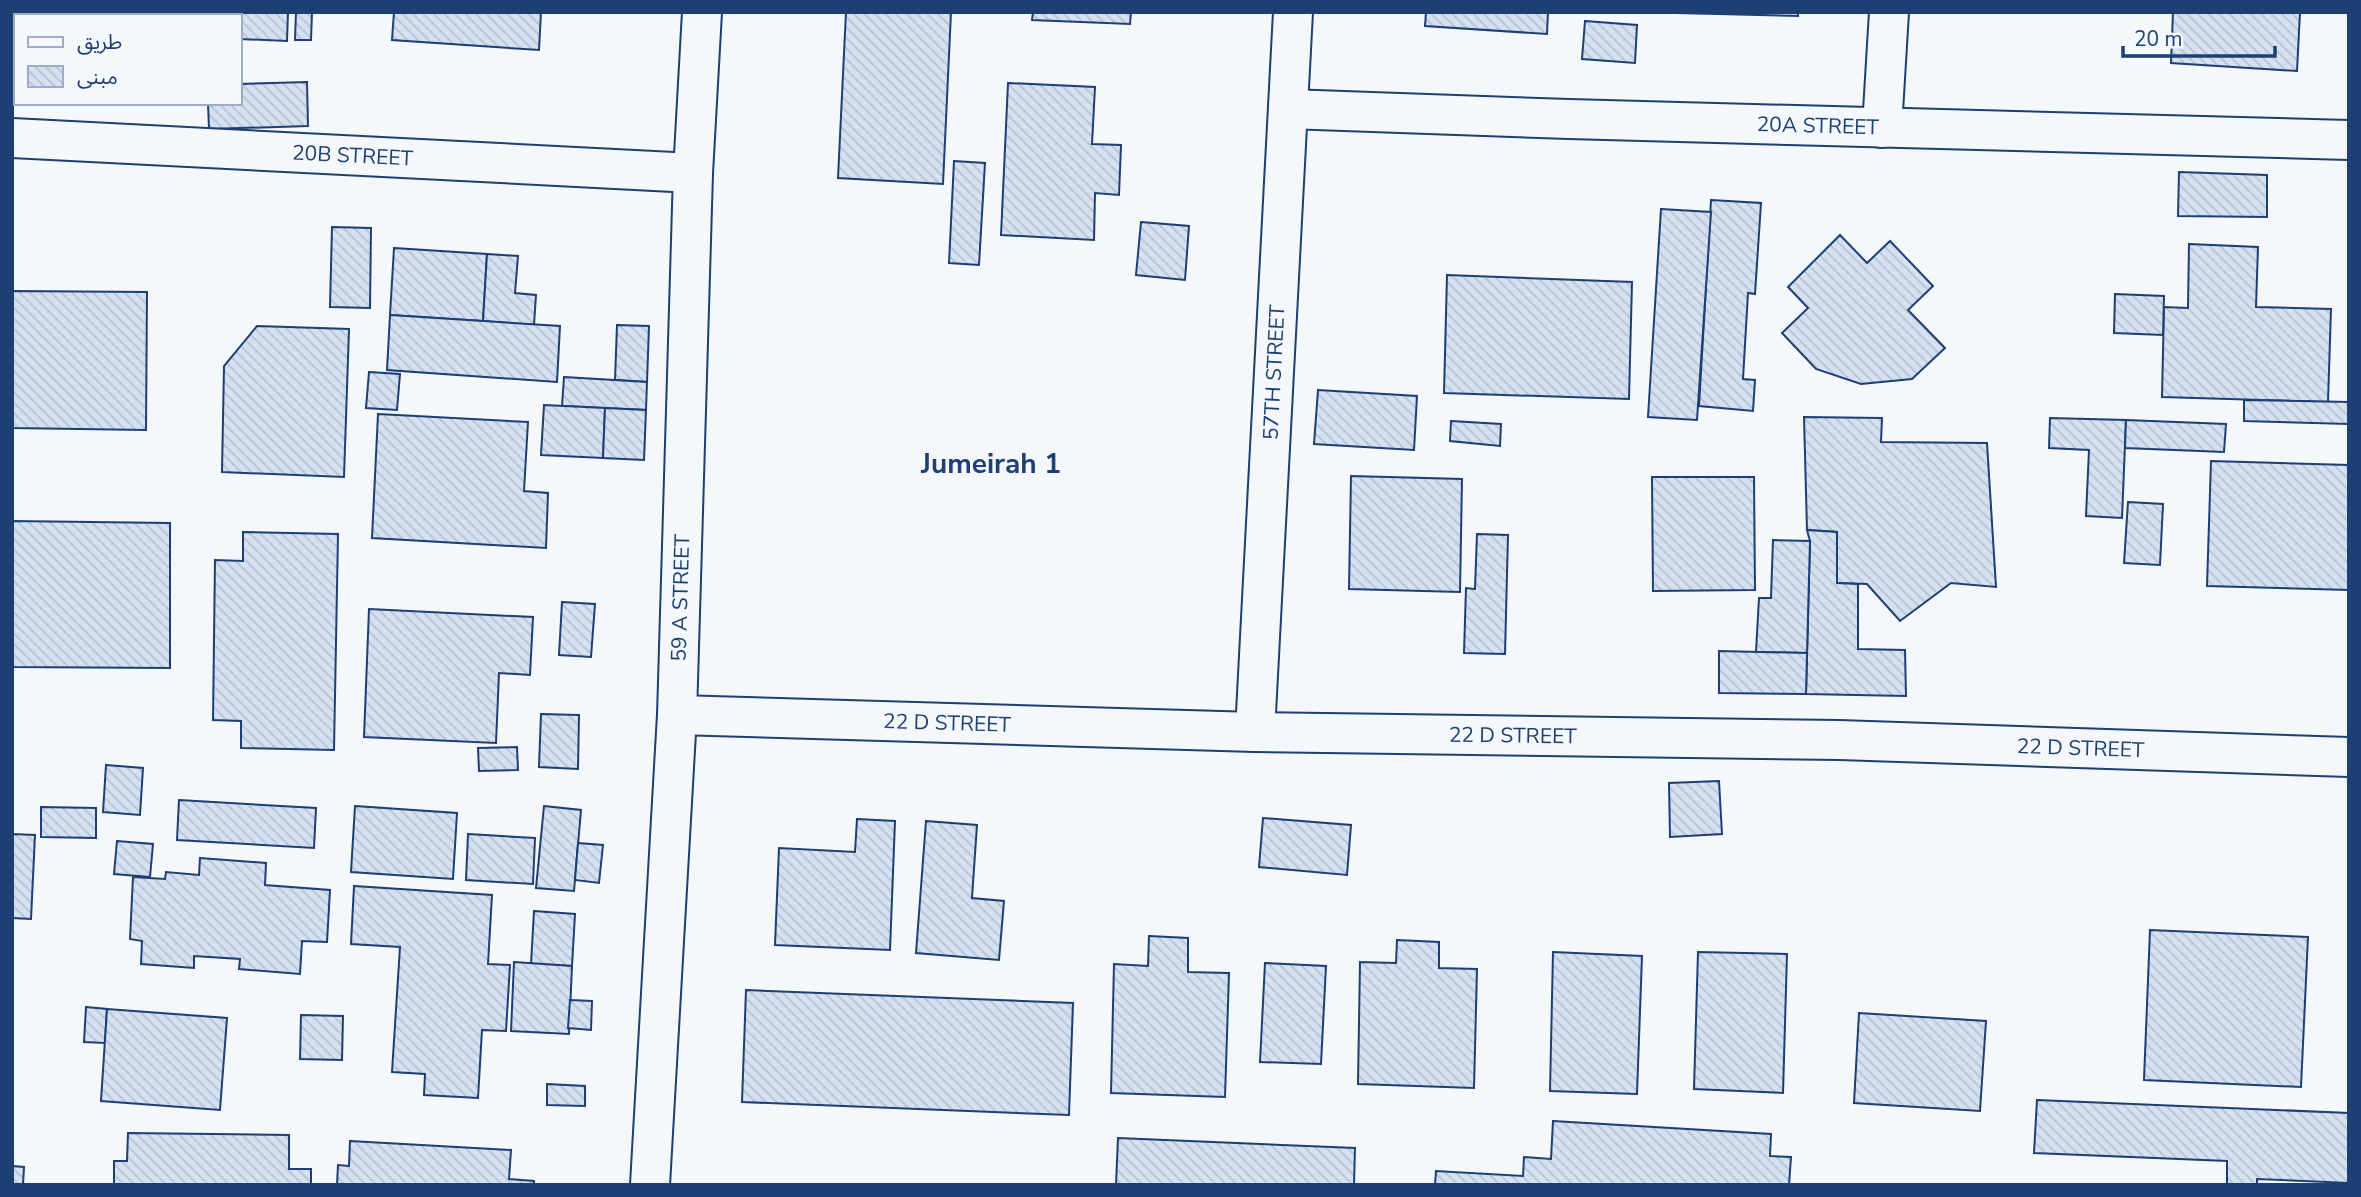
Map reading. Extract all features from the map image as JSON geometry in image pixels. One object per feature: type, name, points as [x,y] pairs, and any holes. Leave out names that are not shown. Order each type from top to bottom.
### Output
[{"type":"street","name":"59 A STREET","points":[[650,1185],[677,715],[693,173],[702,12]]},
{"type":"street","name":"57TH STREET","points":[[1255,732],[1293,12]]},
{"type":"street","points":[[1882,128],[1889,12]]},
{"type":"street","name":"20A STREET","points":[[1288,109],[2349,140]]},
{"type":"street","name":"20B STREET","points":[[12,138],[693,173]]},
{"type":"street","name":"22 D STREET","points":[[677,715],[1255,732],[1839,740],[2349,757]]},
{"type":"building","points":[[288,12],[287,41],[242,39],[242,14],[113,14]]},
{"type":"building","points":[[296,12],[312,12],[311,40],[295,40]]},
{"type":"building","points":[[394,12],[541,12],[539,50],[392,40]]},
{"type":"building","points":[[846,12],[951,12],[943,184],[838,178]]},
{"type":"building","points":[[1033,12],[1131,12],[1130,24],[1032,20]]},
{"type":"building","points":[[1426,12],[1548,12],[1547,34],[1425,26]]},
{"type":"building","points":[[1634,12],[1798,12],[1798,16]]},
{"type":"building","points":[[2173,12],[2300,12],[2297,71],[2171,63]]},
{"type":"building","points":[[1585,21],[1637,25],[1635,63],[1582,59]]},
{"type":"building","points":[[307,82],[308,126],[209,129],[208,105],[242,105],[242,84]]},
{"type":"building","points":[[1008,83],[1095,87],[1092,144],[1121,145],[1119,195],[1095,193],[1094,240],[1001,235]]},
{"type":"building","points":[[954,161],[985,163],[979,265],[949,263]]},
{"type":"building","points":[[2179,172],[2267,175],[2267,217],[2178,216]]},
{"type":"building","points":[[1711,200],[1761,203],[1755,294],[1748,293],[1743,379],[1755,380],[1753,411],[1699,406]]},
{"type":"building","points":[[1661,209],[1711,212],[1697,420],[1648,417]]},
{"type":"building","points":[[1141,222],[1189,226],[1185,280],[1136,275]]},
{"type":"building","points":[[332,227],[371,228],[370,308],[330,307]]},
{"type":"building","points":[[1840,235],[1867,263],[1890,241],[1933,286],[1908,310],[1945,348],[1912,379],[1861,384],[1816,369],[1782,333],[1808,308],[1788,287]]},
{"type":"building","points":[[2189,244],[2258,247],[2256,307],[2331,309],[2328,402],[2162,397],[2164,307],[2188,308]]},
{"type":"building","points":[[394,248],[487,254],[483,321],[390,315]]},
{"type":"building","points":[[487,254],[518,256],[515,293],[536,295],[534,325],[483,321]]},
{"type":"building","points":[[1447,275],[1632,282],[1629,399],[1444,393]]},
{"type":"building","points":[[12,291],[147,292],[146,430],[12,428]]},
{"type":"building","points":[[2115,294],[2164,296],[2163,335],[2114,333]]},
{"type":"building","points":[[390,315],[560,326],[557,382],[387,370]]},
{"type":"building","points":[[617,325],[649,326],[647,382],[615,380]]},
{"type":"building","points":[[257,326],[349,329],[344,477],[222,472],[224,366]]},
{"type":"building","points":[[369,372],[400,374],[397,410],[366,408]]},
{"type":"building","points":[[564,377],[647,382],[646,410],[562,406]]},
{"type":"building","points":[[1318,390],[1417,396],[1414,450],[1314,444]]},
{"type":"building","points":[[2244,400],[2349,402],[2349,424],[2244,421]]},
{"type":"building","points":[[544,405],[605,408],[603,458],[541,455]]},
{"type":"building","points":[[605,408],[646,410],[644,460],[603,458]]},
{"type":"building","points":[[378,414],[528,422],[524,491],[548,493],[546,548],[372,538]]},
{"type":"building","points":[[1804,417],[1882,418],[1881,442],[1987,443],[1996,587],[1951,583],[1900,621],[1867,584],[1837,583],[1837,532],[1807,530]]},
{"type":"building","points":[[2050,418],[2126,420],[2122,518],[2086,516],[2089,450],[2049,448]]},
{"type":"building","points":[[2126,420],[2226,424],[2224,452],[2125,448]]},
{"type":"building","points":[[1451,421],[1501,424],[1500,446],[1450,441]]},
{"type":"building","points":[[2211,461],[2349,465],[2349,590],[2207,586]]},
{"type":"building","points":[[1351,476],[1462,479],[1460,592],[1349,589]]},
{"type":"building","points":[[1652,477],[1754,477],[1755,590],[1653,591]]},
{"type":"building","points":[[2128,502],[2163,504],[2160,565],[2124,563]]},
{"type":"building","points":[[12,521],[170,523],[170,668],[12,667]]},
{"type":"building","points":[[1807,530],[1837,532],[1837,583],[1858,584],[1858,649],[1905,650],[1906,696],[1806,694],[1810,541]]},
{"type":"building","points":[[243,532],[338,534],[334,750],[241,748],[241,721],[213,720],[215,560],[243,561]]},
{"type":"building","points":[[1477,534],[1508,535],[1505,654],[1464,653],[1466,588],[1475,589]]},
{"type":"building","points":[[1773,540],[1810,541],[1807,653],[1756,652],[1759,598],[1771,598]]},
{"type":"building","points":[[562,602],[595,604],[591,657],[559,655]]},
{"type":"building","points":[[369,609],[533,617],[530,675],[499,673],[496,743],[364,737]]},
{"type":"building","points":[[1719,651],[1807,653],[1806,694],[1719,693]]},
{"type":"building","points":[[541,714],[579,715],[578,769],[539,767]]},
{"type":"building","points":[[517,747],[518,770],[479,771],[478,748]]},
{"type":"building","points":[[106,765],[143,768],[140,815],[103,812]]},
{"type":"building","points":[[1719,781],[1722,834],[1670,837],[1669,783]]},
{"type":"building","points":[[179,800],[316,808],[314,848],[177,840]]},
{"type":"building","points":[[355,806],[457,813],[453,879],[351,872]]},
{"type":"building","points":[[544,806],[581,810],[574,891],[536,888]]},
{"type":"building","points":[[41,807],[96,808],[96,838],[41,837]]},
{"type":"building","points":[[1263,818],[1351,825],[1347,875],[1259,867]]},
{"type":"building","points":[[857,819],[895,821],[890,950],[775,945],[779,848],[855,852]]},
{"type":"building","points":[[926,821],[977,825],[972,898],[1004,901],[999,960],[916,953]]},
{"type":"building","points":[[12,834],[35,835],[31,919],[12,918]]},
{"type":"building","points":[[468,834],[535,838],[533,884],[466,880]]},
{"type":"building","points":[[117,841],[153,844],[150,877],[114,874]]},
{"type":"building","points":[[578,843],[603,845],[599,883],[575,880]]},
{"type":"building","points":[[200,858],[266,863],[265,885],[330,890],[327,942],[302,941],[300,974],[239,969],[240,959],[194,956],[194,968],[141,964],[142,941],[130,939],[133,877],[165,879],[166,872],[199,875]]},
{"type":"building","points":[[354,886],[492,895],[488,964],[510,965],[506,1031],[482,1030],[478,1098],[424,1095],[425,1074],[392,1072],[400,947],[351,944]]},
{"type":"building","points":[[534,911],[575,914],[572,966],[531,964]]},
{"type":"building","points":[[2150,930],[2308,937],[2301,1087],[2144,1080]]},
{"type":"building","points":[[1149,936],[1188,938],[1188,972],[1229,973],[1225,1097],[1111,1093],[1114,964],[1148,966]]},
{"type":"building","points":[[1397,940],[1439,942],[1439,968],[1477,969],[1474,1088],[1358,1084],[1360,962],[1396,963]]},
{"type":"building","points":[[1553,952],[1642,956],[1637,1094],[1550,1091]]},
{"type":"building","points":[[1698,952],[1787,954],[1783,1093],[1694,1089]]},
{"type":"building","points":[[514,962],[572,966],[569,1034],[511,1031]]},
{"type":"building","points":[[1265,963],[1326,966],[1321,1064],[1260,1062]]},
{"type":"building","points":[[746,990],[1073,1003],[1069,1115],[742,1102]]},
{"type":"building","points":[[570,1000],[592,1001],[591,1030],[568,1028]]},
{"type":"building","points":[[86,1007],[107,1009],[105,1043],[84,1042]]},
{"type":"building","points":[[107,1009],[227,1018],[220,1110],[101,1101]]},
{"type":"building","points":[[1859,1013],[1986,1021],[1980,1111],[1854,1103]]},
{"type":"building","points":[[301,1015],[343,1016],[342,1060],[300,1059]]},
{"type":"building","points":[[547,1084],[585,1086],[585,1106],[547,1105]]},
{"type":"building","points":[[2037,1100],[2349,1113],[2349,1183],[2257,1179],[2257,1185],[2227,1185],[2227,1161],[2034,1153]]},
{"type":"building","points":[[1553,1121],[1771,1134],[1770,1156],[1791,1157],[1789,1185],[1435,1185],[1436,1171],[1523,1176],[1524,1157],[1551,1159]]},
{"type":"building","points":[[128,1133],[289,1135],[289,1169],[311,1169],[311,1185],[114,1185],[114,1161],[127,1161]]},
{"type":"building","points":[[1118,1138],[1355,1148],[1354,1185],[1116,1185]]},
{"type":"building","points":[[350,1141],[511,1150],[509,1179],[534,1181],[534,1185],[337,1185],[338,1165],[349,1166]]},
{"type":"building","points":[[12,1166],[24,1167],[23,1185],[12,1185]]},
{"type":"district","name":"Jumeirah 1","points":[[991,464]]}]
